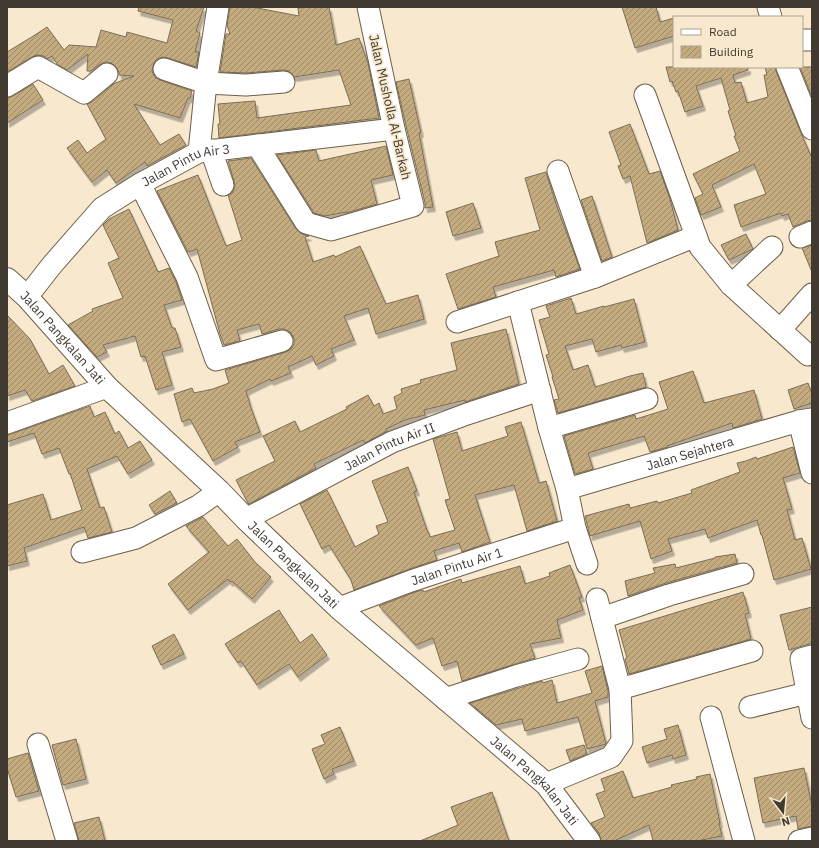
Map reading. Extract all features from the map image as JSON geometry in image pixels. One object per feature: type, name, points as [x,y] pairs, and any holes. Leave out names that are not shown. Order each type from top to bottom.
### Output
[{"type":"main road","name":"Jalan Pangkalan Jati","points":[[7,279],[27,297],[107,387],[219,491],[246,519],[340,608],[546,784],[588,841]]},
{"type":"street","points":[[218,7],[206,83],[205,151],[223,185]]},
{"type":"street","name":"Jalan Musholla Al-Barkah","points":[[257,145],[306,223],[331,230],[412,206],[368,7]]},
{"type":"street","points":[[7,86],[38,67],[84,93],[107,74]]},
{"type":"street","points":[[787,68],[812,129]]},
{"type":"street","points":[[164,69],[206,83],[246,85],[284,82]]},
{"type":"street","points":[[645,95],[700,247],[731,285],[808,355]]},
{"type":"street","name":"Jalan Pintu Air 3","points":[[27,297],[52,265],[102,208],[140,184],[205,151],[394,129]]},
{"type":"street","points":[[558,171],[595,277]]},
{"type":"street","points":[[140,184],[187,277],[216,360],[282,341]]},
{"type":"street","points":[[458,322],[595,277],[696,236]]},
{"type":"street","points":[[731,285],[772,247]]},
{"type":"street","points":[[780,330],[812,294]]},
{"type":"street","points":[[518,302],[549,428],[567,489],[575,528],[586,564]]},
{"type":"street","points":[[7,423],[107,387]]},
{"type":"street","name":"Jalan Pintu Air II","points":[[246,519],[392,442],[467,414],[540,390]]},
{"type":"street","points":[[549,428],[647,399]]},
{"type":"street","points":[[805,420],[812,472]]},
{"type":"street","name":"Jalan Sejahtera","points":[[567,489],[805,420]]},
{"type":"street","points":[[82,552],[136,538],[198,506],[219,491]]},
{"type":"street","name":"Jalan Pintu Air 1","points":[[340,608],[410,581],[575,528]]},
{"type":"street","points":[[546,784],[611,757],[622,741],[620,689],[600,608],[669,595],[743,574]]},
{"type":"street","points":[[620,689],[752,652]]},
{"type":"street","points":[[812,656],[801,659],[812,718]]},
{"type":"street","points":[[445,699],[516,676],[578,659]]},
{"type":"street","points":[[750,707],[807,693]]},
{"type":"street","points":[[711,717],[744,841]]},
{"type":"street","points":[[38,744],[67,841]]},
{"type":"street","points":[[799,841],[812,838]]},
{"type":"building","points":[[139,7],[204,7],[196,31],[200,33],[195,52],[199,52],[196,67],[162,57],[156,60],[153,66],[152,72],[155,77],[192,91],[180,118],[134,104],[160,145],[179,134],[186,145],[147,166],[145,162],[116,183],[107,170],[92,182],[67,148],[78,140],[87,153],[106,139],[87,104],[92,102],[113,84],[134,76],[119,75],[116,67],[111,63],[105,62],[91,71],[87,71],[88,54],[67,70],[58,65],[52,56],[47,59],[44,56],[37,55],[7,72],[7,52],[47,27],[64,50],[69,45],[96,47],[101,30],[126,37],[127,32],[167,43],[173,20],[138,11]]},
{"type":"building","points":[[230,7],[252,7],[299,16],[298,8],[329,7],[336,45],[359,38],[368,63],[379,118],[219,138],[218,124],[220,124],[218,104],[255,101],[257,118],[351,105],[339,70],[294,77],[289,71],[283,70],[246,73],[220,72],[226,34],[230,34],[227,25]]},
{"type":"building","points":[[622,7],[656,7],[660,22],[673,18],[673,36],[635,48]]},
{"type":"building","points":[[666,67],[748,68],[748,70],[733,75],[735,83],[741,82],[747,103],[768,97],[764,75],[767,75],[765,68],[775,68],[812,158],[812,220],[793,227],[788,214],[782,216],[781,213],[741,227],[734,205],[766,194],[754,164],[712,185],[721,207],[701,215],[695,198],[703,194],[693,174],[740,151],[734,136],[736,136],[728,111],[730,110],[721,78],[696,86],[703,106],[685,112],[678,91],[676,92],[672,81],[670,82]]},
{"type":"building","points":[[803,67],[812,67],[812,97],[800,68]]},
{"type":"building","points":[[409,79],[421,133],[419,133],[433,207],[425,208],[396,82]]},
{"type":"building","points":[[33,84],[43,100],[7,123],[7,98]]},
{"type":"building","points":[[630,124],[649,174],[660,171],[670,199],[678,230],[647,243],[630,176],[623,179],[618,166],[621,165],[609,132]]},
{"type":"building","points":[[386,146],[393,175],[371,180],[377,204],[346,213],[325,216],[314,213],[277,155],[316,150],[319,161]]},
{"type":"building","points":[[251,158],[296,229],[302,234],[309,236],[305,237],[313,262],[334,255],[335,257],[360,246],[386,304],[418,295],[424,319],[376,334],[368,308],[344,316],[354,340],[331,349],[334,356],[316,365],[312,356],[288,367],[291,373],[271,381],[270,379],[246,391],[260,432],[235,442],[238,447],[213,461],[190,419],[182,422],[174,394],[192,388],[194,393],[213,389],[229,383],[225,370],[286,352],[291,349],[294,344],[294,338],[290,332],[284,329],[262,334],[259,324],[237,330],[240,341],[224,345],[197,249],[188,252],[157,191],[198,175],[226,246],[242,240],[228,195],[232,193],[235,187],[228,161]]},
{"type":"building","points":[[546,172],[580,269],[556,277],[554,270],[493,287],[496,297],[458,309],[446,274],[499,256],[495,242],[540,230],[525,178]]},
{"type":"building","points":[[592,196],[612,257],[602,261],[581,200]]},
{"type":"building","points":[[473,203],[481,228],[453,236],[446,212]]},
{"type":"building","points":[[129,209],[158,272],[169,268],[176,282],[182,300],[164,305],[172,328],[175,328],[181,347],[162,352],[172,385],[156,390],[145,356],[141,357],[135,336],[103,345],[107,352],[97,357],[68,325],[93,311],[92,309],[123,298],[108,263],[119,258],[103,225],[109,219]]},
{"type":"building","points":[[746,234],[753,249],[729,260],[721,245]]},
{"type":"building","points":[[812,245],[812,272],[802,248]]},
{"type":"building","points":[[571,298],[576,314],[634,299],[645,342],[622,348],[621,345],[596,352],[592,339],[565,346],[573,370],[588,365],[595,387],[643,373],[646,387],[558,413],[554,400],[559,399],[546,355],[549,354],[539,320],[550,317],[546,306]]},
{"type":"building","points":[[7,315],[30,339],[49,374],[63,365],[75,386],[32,401],[25,390],[7,396]]},
{"type":"building","points":[[506,329],[519,384],[465,402],[465,400],[424,410],[425,415],[405,420],[386,429],[387,431],[365,443],[363,440],[314,464],[316,468],[249,504],[248,503],[236,480],[275,461],[263,436],[295,421],[300,432],[347,409],[346,407],[368,395],[374,406],[379,403],[383,414],[397,409],[394,397],[402,393],[401,389],[421,383],[420,380],[457,370],[451,343]]},
{"type":"building","points":[[693,371],[704,403],[754,390],[762,419],[733,428],[732,423],[667,446],[668,447],[650,452],[644,436],[588,453],[593,469],[575,474],[564,436],[635,415],[636,419],[668,409],[659,382]]},
{"type":"building","points":[[808,383],[812,394],[812,403],[794,409],[788,390]]},
{"type":"building","points":[[90,406],[94,417],[105,412],[115,434],[119,431],[128,448],[140,441],[152,460],[128,474],[117,456],[87,469],[100,508],[104,507],[112,532],[88,538],[84,527],[24,548],[27,561],[7,566],[7,505],[43,494],[51,520],[82,510],[70,473],[69,474],[59,448],[42,454],[34,433],[7,442],[7,435]]},
{"type":"building","points":[[521,422],[539,483],[546,481],[557,521],[527,531],[514,485],[475,495],[490,542],[462,552],[459,543],[434,551],[437,560],[354,590],[351,580],[329,545],[322,549],[300,504],[327,490],[355,547],[379,534],[376,526],[388,522],[372,481],[408,467],[417,491],[414,492],[430,537],[455,530],[445,500],[450,499],[433,439],[457,432],[462,451],[508,436],[505,427]]},
{"type":"building","points":[[793,447],[800,473],[783,478],[792,509],[787,510],[795,540],[802,538],[811,569],[774,580],[757,520],[708,538],[705,529],[668,539],[672,551],[651,559],[640,521],[590,536],[585,516],[629,504],[630,508],[657,501],[658,503],[692,493],[691,490],[740,472],[737,463],[756,457],[757,459]]},
{"type":"building","points":[[170,491],[177,503],[155,514],[149,505]]},
{"type":"building","points":[[203,517],[228,546],[237,539],[255,562],[271,577],[252,599],[228,579],[188,610],[168,584],[209,552],[186,526]]},
{"type":"building","points":[[735,554],[737,563],[666,583],[628,596],[625,581],[655,573],[653,568],[675,564],[676,568],[715,557]]},
{"type":"building","points":[[570,565],[582,597],[579,598],[583,610],[557,620],[561,638],[530,644],[535,658],[462,681],[457,661],[442,666],[433,638],[416,645],[379,606],[415,592],[423,590],[424,592],[461,579],[462,583],[520,566],[525,584],[550,576],[549,573]]},
{"type":"building","points":[[743,592],[749,613],[745,614],[751,639],[629,674],[625,659],[627,658],[619,630]]},
{"type":"building","points":[[812,607],[812,644],[789,650],[780,615]]},
{"type":"building","points":[[279,610],[300,643],[312,634],[327,655],[298,677],[289,664],[257,685],[241,661],[238,663],[225,644]]},
{"type":"building","points":[[174,634],[184,654],[161,665],[152,646]]},
{"type":"building","points":[[602,666],[608,697],[595,701],[606,744],[587,749],[578,717],[525,731],[522,719],[496,725],[470,703],[542,681],[543,683],[552,680],[557,703],[592,693],[585,671]]},
{"type":"building","points":[[678,725],[686,755],[673,759],[672,755],[647,763],[642,747],[667,739],[664,729]]},
{"type":"building","points":[[340,727],[354,761],[332,769],[334,774],[324,779],[312,749],[325,744],[321,735]]},
{"type":"building","points":[[76,739],[86,779],[63,785],[52,745]]},
{"type":"building","points":[[584,745],[587,754],[570,761],[566,750]]},
{"type":"building","points":[[28,753],[39,791],[16,797],[7,768],[7,759]]},
{"type":"building","points":[[804,768],[812,806],[812,826],[798,829],[796,816],[763,823],[754,778]]},
{"type":"building","points":[[623,771],[633,798],[672,787],[671,785],[697,779],[696,777],[710,774],[722,836],[697,841],[653,841],[649,825],[614,841],[601,841],[599,833],[591,823],[605,817],[596,794],[605,791],[601,779]]},
{"type":"building","points":[[492,792],[509,841],[420,841],[458,825],[451,807]]},
{"type":"building","points":[[99,817],[105,841],[79,841],[74,823]]}]
